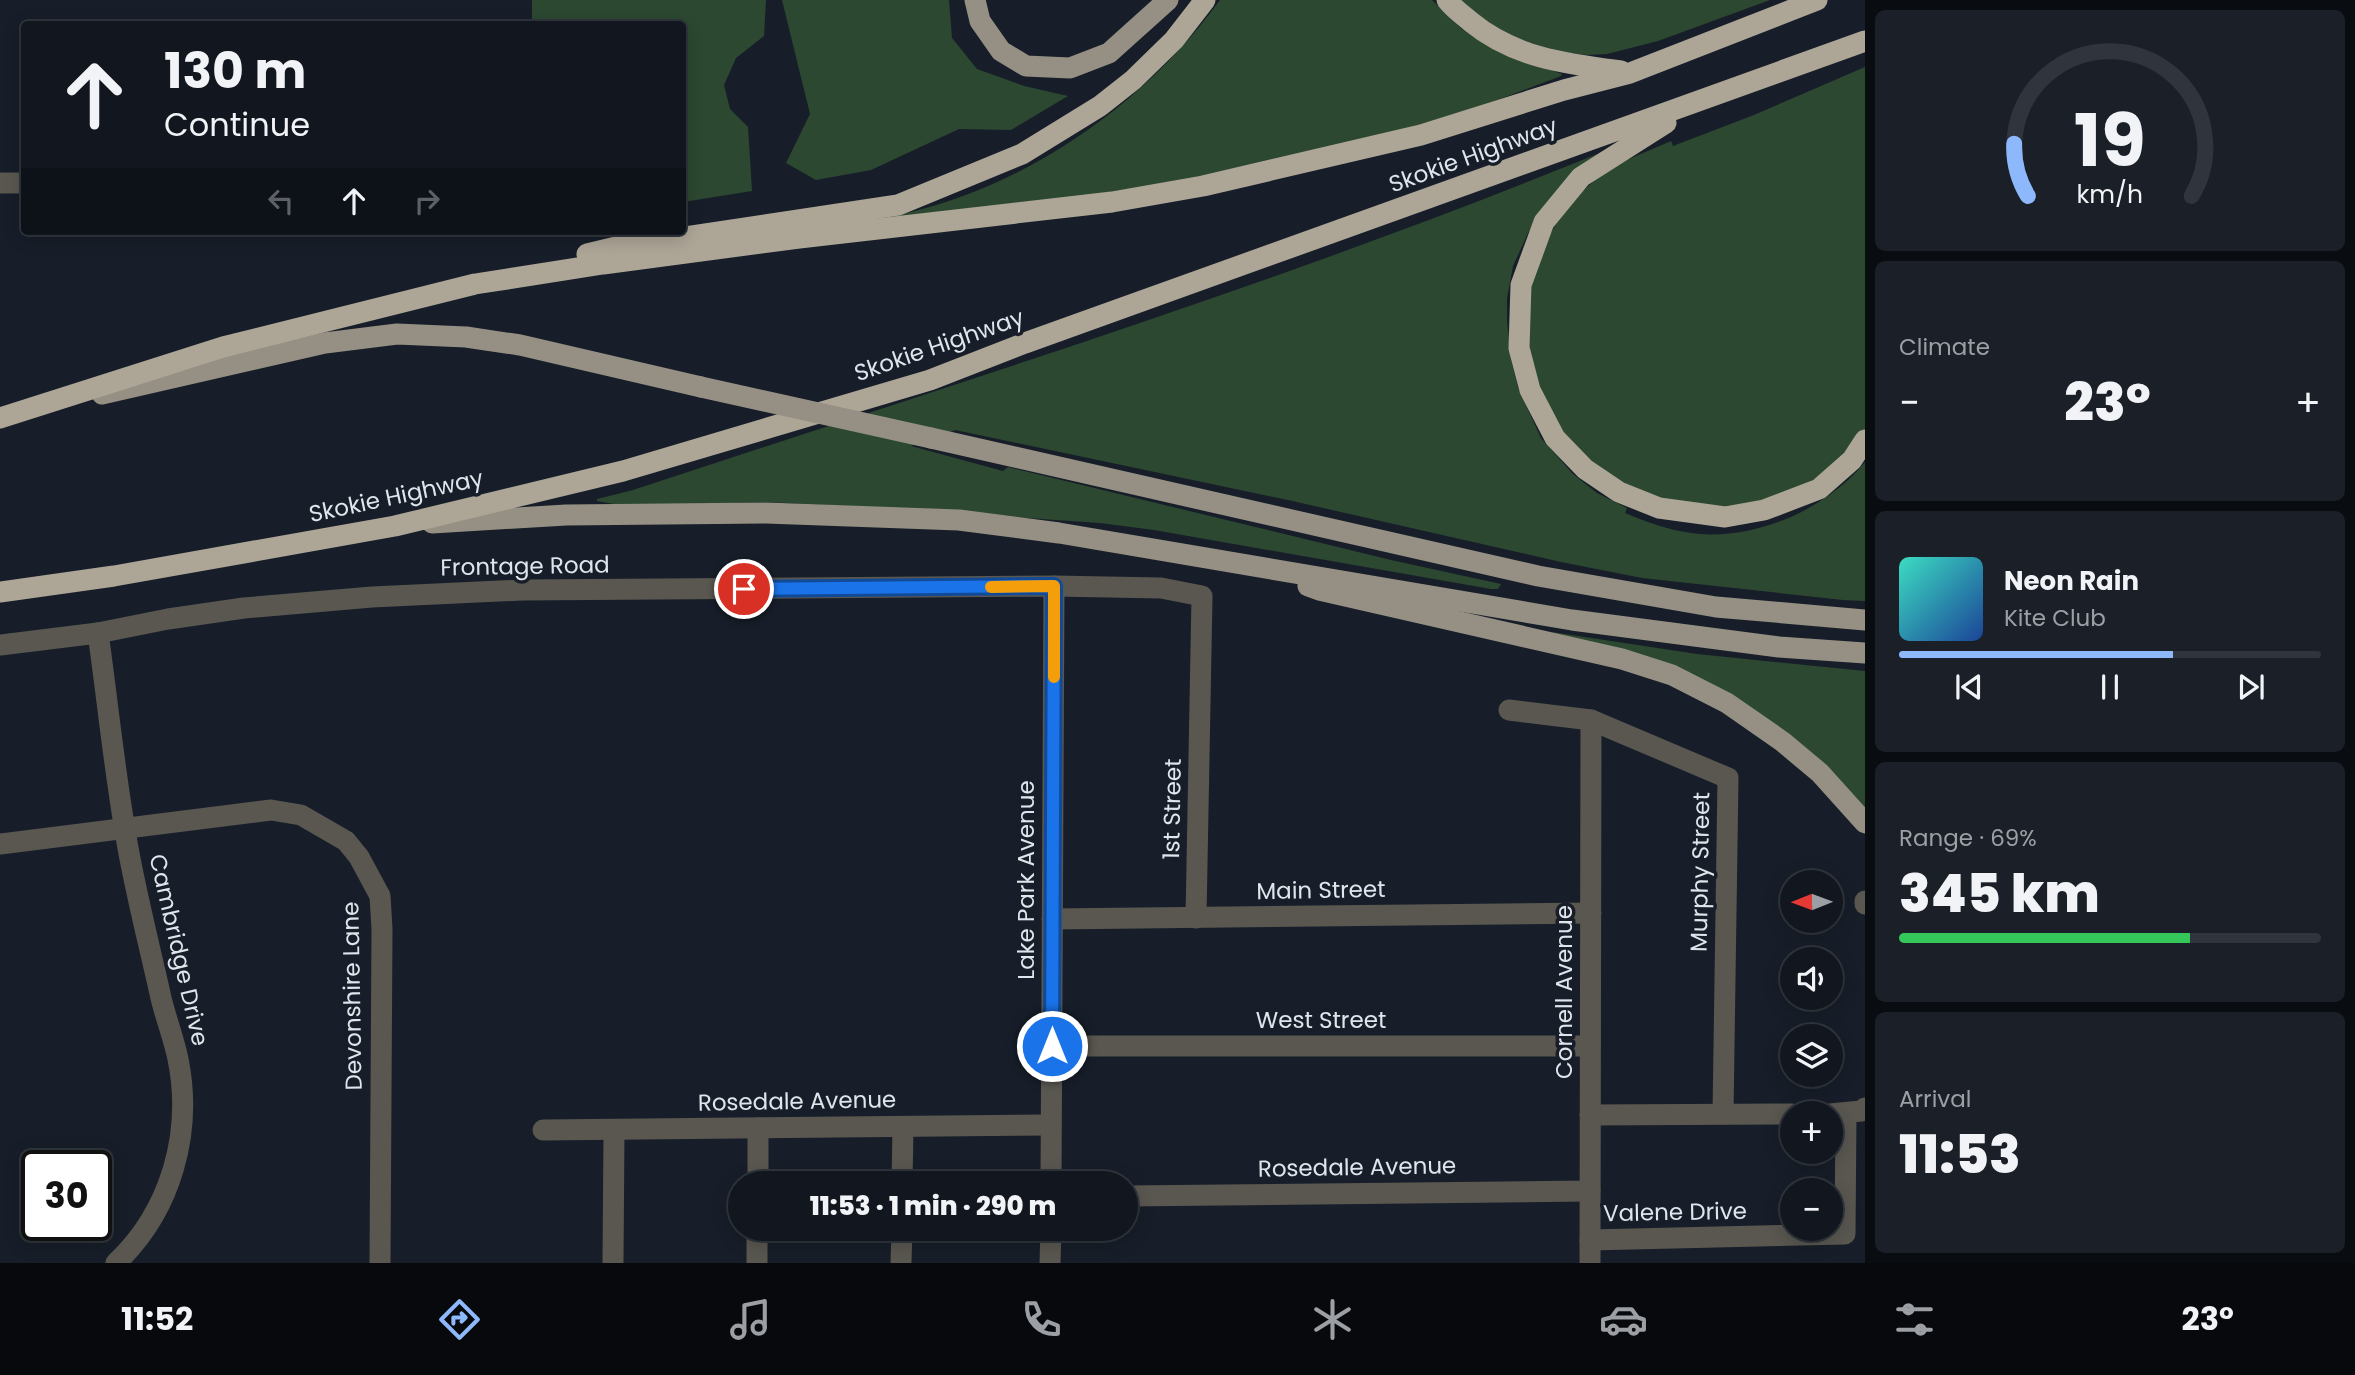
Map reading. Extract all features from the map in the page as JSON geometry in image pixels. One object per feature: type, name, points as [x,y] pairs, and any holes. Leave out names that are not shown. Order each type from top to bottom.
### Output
[{"type":"highway","points":[[475,284],[612,248],[898,205],[1022,154],[1100,106],[1133,80],[1174,40],[1205,0]]},
{"type":"highway","points":[[1447,0],[1485,33],[1511,48],[1541,59],[1630,73]]},
{"type":"highway","name":"Skokie Highway","points":[[3,417],[223,346],[475,284],[799,238],[1112,202],[1203,186],[1421,135],[1564,90],[1630,73],[1817,0]]},
{"type":"highway","name":"Skokie Highway","points":[[0,592],[114,576],[395,526],[623,471],[930,380],[1025,343],[1865,41]]},
{"type":"highway","points":[[1709,98],[1581,177],[1544,222],[1521,285],[1519,348],[1530,390],[1555,438],[1585,470],[1619,492],[1659,508],[1725,517],[1764,510],[1819,489],[1852,460],[1865,440]]},
{"type":"main road","points":[[975,0],[980,21],[1001,51],[1026,66],[1070,68],[1109,53],[1168,0]]},
{"type":"main road","points":[[3,417],[325,342],[397,334],[466,337],[520,345],[1538,576],[1716,607],[1865,620]]},
{"type":"main road","points":[[395,526],[566,515],[766,513],[959,520],[1036,529],[1572,620],[1779,647],[1865,653]]},
{"type":"main road","points":[[1254,565],[1319,590],[1622,659],[1672,676],[1727,704],[1783,742],[1820,773],[1865,823]]},
{"type":"street","points":[[0,183],[21,183]]},
{"type":"street","name":"Frontage Road","points":[[0,645],[98,633],[244,608],[386,596],[522,590],[1054,586],[1161,588],[1202,596],[1200,702]]},
{"type":"street","name":"Lake Park Avenue","points":[[1051,1171],[1054,586]]},
{"type":"street","name":"Cambridge Drive","points":[[98,633],[125,829],[162,1001],[178,1059],[183,1114],[174,1174],[151,1220],[116,1263]]},
{"type":"street","name":"1st Street","points":[[1196,918],[1200,702]]},
{"type":"street","name":"Murphy Street","points":[[1509,710],[1591,720],[1728,778],[1723,1114]]},
{"type":"street","name":"Cornell Avenue","points":[[1590,1263],[1591,720]]},
{"type":"street","name":"Devonshire Lane","points":[[0,844],[271,810],[301,815],[346,841],[371,876],[380,896],[380,1263]]},
{"type":"street","name":"Main Street","points":[[1052,919],[1591,913]]},
{"type":"street","name":"West Street","points":[[1052,1046],[1590,1046]]},
{"type":"street","name":"Valene Drive","points":[[1590,1240],[1845,1233],[1847,1112]]},
{"type":"street","points":[[1590,1115],[1780,1114]]},
{"type":"street","name":"Rosedale Avenue","points":[[543,1130],[1051,1125]]},
{"type":"street","points":[[902,1171],[903,1126]]},
{"type":"street","points":[[758,1128],[758,1171]]},
{"type":"street","points":[[613,1263],[614,1130]]},
{"type":"street","name":"Rosedale Avenue","points":[[1138,1196],[1590,1191]]},
{"type":"street","points":[[757,1241],[757,1263]]},
{"type":"street","points":[[901,1263],[902,1241]]},
{"type":"street","points":[[1050,1263],[1051,1241]]},
{"type":"green space","points":[[532,0],[766,0],[764,36],[736,58],[724,85],[730,109],[748,127],[752,191],[686,202],[686,21],[532,21]]},
{"type":"green space","points":[[782,0],[949,0],[952,38],[977,69],[1024,86],[1068,96],[1011,130],[959,129],[871,170],[816,180],[786,163],[810,114]]},
{"type":"green space","points":[[1220,0],[1432,0],[1462,29],[1499,52],[1562,74],[1455,116],[1234,170],[1073,197],[811,227],[907,213],[998,182],[1041,160],[1121,105],[1157,73]]},
{"type":"green space","points":[[1455,0],[1770,0],[1658,41],[1607,54],[1588,55],[1549,51],[1504,35]]},
{"type":"green space","points":[[1865,67],[1865,429],[1850,449],[1825,472],[1797,490],[1777,498],[1722,510],[1635,493],[1569,444],[1535,386],[1527,341],[1529,286],[1546,241],[1560,217],[1578,195],[1603,173],[1671,141],[1673,146],[1754,115]]},
{"type":"green space","points":[[1638,137],[1547,203],[1528,233],[1513,266],[1507,298],[1511,359],[1518,388],[1541,438],[1573,474],[1597,493],[1627,508],[1625,513],[1692,533],[1739,532],[1764,527],[1787,518],[1831,494],[1865,462],[1865,601],[1642,578],[955,430],[911,446],[1003,471],[1008,467],[1501,584],[1498,589],[1491,589],[1100,523],[766,502],[625,506],[597,501],[1013,366],[1265,280],[1515,187]]},
{"type":"green space","points":[[1552,632],[1697,654],[1865,671],[1865,814],[1789,737]]},
{"type":"slow traffic","points":[[991,587],[1054,586],[1054,677]]},
{"type":"route","points":[[744,589],[1054,586],[1052,1046]]}]
